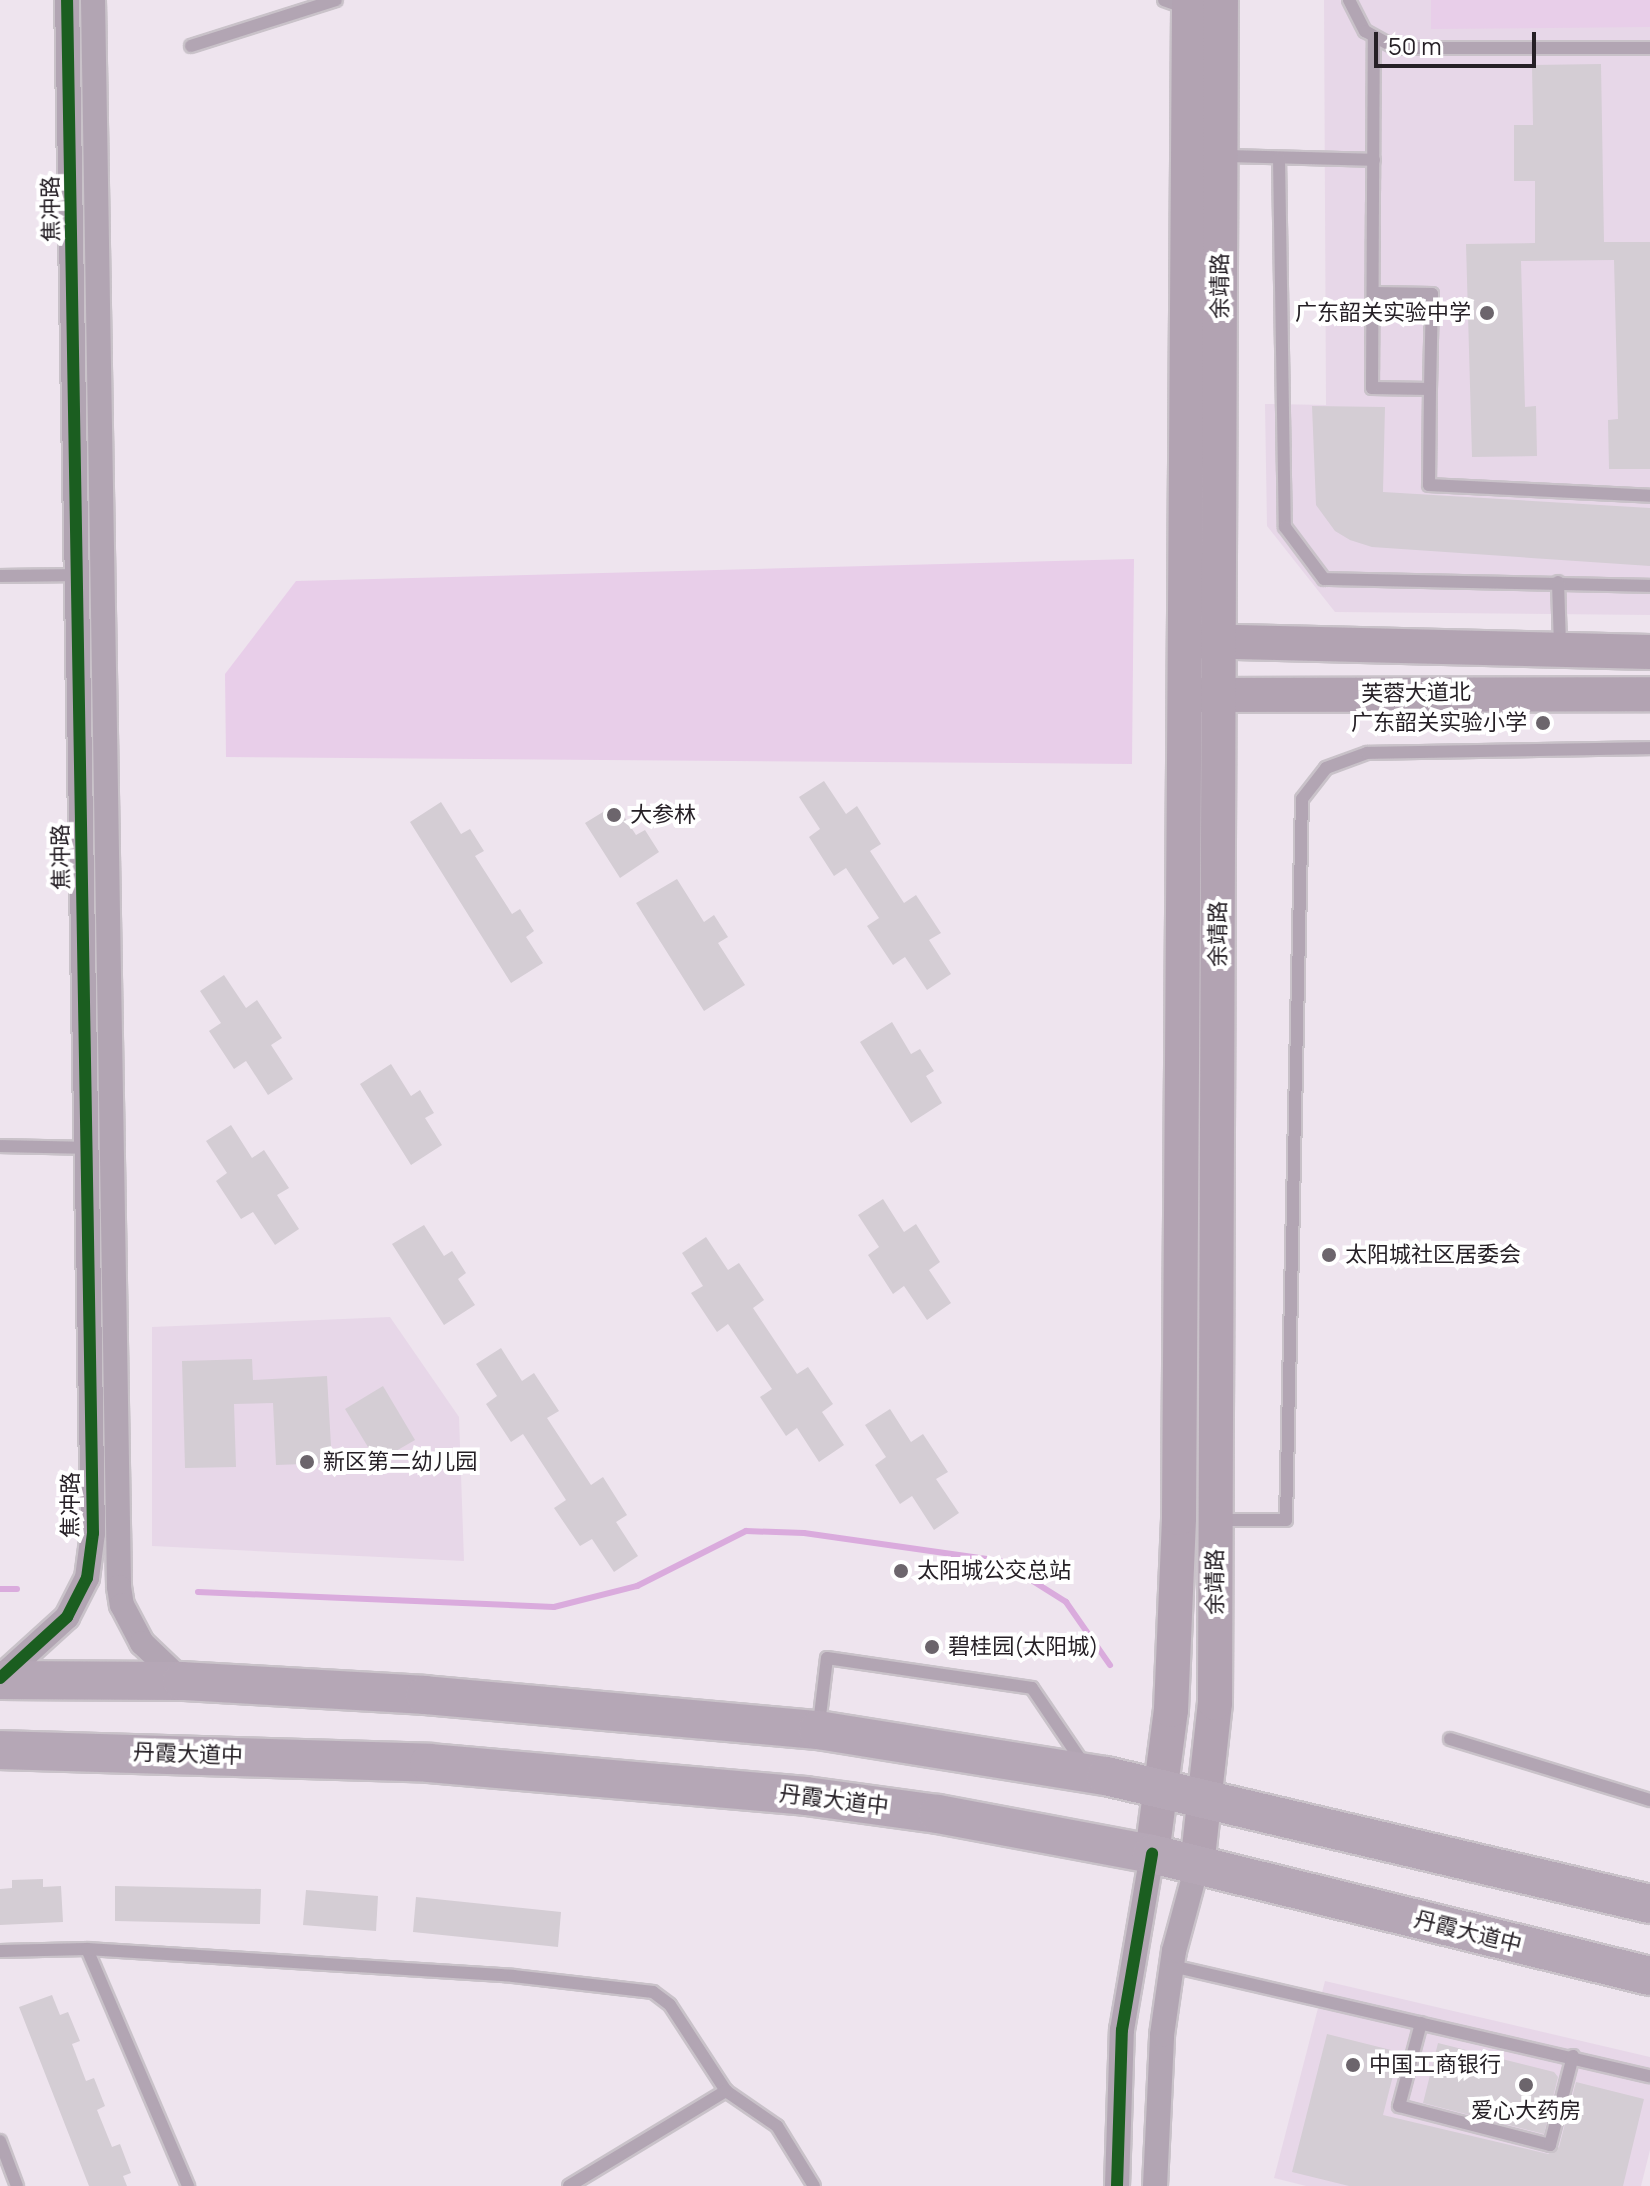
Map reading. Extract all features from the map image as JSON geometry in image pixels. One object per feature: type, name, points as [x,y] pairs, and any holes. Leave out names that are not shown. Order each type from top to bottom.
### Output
[{"type":"main road","name":"余靖路","points":[[1197,1866],[1208,1798],[1216,1520],[1221,0]]},
{"type":"main road","name":"余靖路","points":[[1152,1854],[1163,1788],[1179,1518],[1183,641],[1180,3]]},
{"type":"main road","name":"芙蓉大道北","points":[[1183,641],[1650,652]]},
{"type":"main road","name":"芙蓉大道北","points":[[1182,695],[1650,694]]},
{"type":"main road","points":[[0,1679],[182,1681],[440,1696],[818,1730],[1089,1773],[1163,1788],[1650,1904]]},
{"type":"main road","name":"丹霞大道中","points":[[0,1750],[429,1763],[635,1779],[938,1814],[1152,1854],[1650,1976]]},
{"type":"street","name":"焦冲路","points":[[0,1679],[59,1628],[80,1597],[90,1561],[67,0]]},
{"type":"street","name":"焦冲路","points":[[93,0],[119,1587],[125,1614],[142,1643],[182,1681]]},
{"type":"street","points":[[1117,2186],[1122,2030],[1152,1854]]},
{"type":"street","points":[[1155,2186],[1162,2035],[1172,1966],[1197,1866]]},
{"type":"lane","points":[[191,46],[336,0]]},
{"type":"lane","points":[[1349,0],[1356,21],[1374,39],[1409,49],[1650,48]]},
{"type":"lane","points":[[1374,39],[1372,388],[1430,389]]},
{"type":"lane","points":[[1220,156],[1374,160]]},
{"type":"lane","points":[[1279,158],[1285,527],[1324,579],[1650,586]]},
{"type":"lane","points":[[1374,293],[1432,294],[1429,485],[1650,496]]},
{"type":"lane","points":[[0,576],[77,575]]},
{"type":"lane","points":[[1558,582],[1561,650]]},
{"type":"lane","points":[[1216,1520],[1286,1520],[1302,799],[1326,768],[1367,753],[1650,748]]},
{"type":"lane","points":[[0,1146],[86,1148]]},
{"type":"lane","points":[[818,1730],[827,1658],[1032,1688],[1089,1773]]},
{"type":"lane","points":[[1450,1739],[1650,1800]]},
{"type":"lane","points":[[0,1951],[87,1949],[513,1976],[653,1992],[670,2005],[726,2091],[777,2126],[814,2186]]},
{"type":"lane","points":[[87,1949],[188,2186]]},
{"type":"lane","points":[[1172,1966],[1650,2076]]},
{"type":"lane","points":[[1421,2023],[1399,2106],[1550,2145],[1573,2056]]},
{"type":"lane","points":[[569,2186],[726,2091]]},
{"type":"lane","points":[[0,2141],[17,2186]]},
{"type":"shaded area","name":"广东韶关实验中学","points":[[1324,0],[1650,0],[1650,615],[1335,612],[1267,526],[1265,404],[1326,405]]},
{"type":"shaded area","points":[[1431,0],[1650,0],[1650,27],[1431,29]]},
{"type":"shaded area","points":[[1134,559],[1132,764],[226,757],[225,674],[296,581]]},
{"type":"shaded area","name":"新区第二幼儿园","points":[[390,1317],[459,1417],[464,1561],[152,1546],[152,1327]]},
{"type":"shaded area","points":[[1325,1981],[1650,2057],[1650,2150],[1641,2186],[1306,2186],[1274,2178]]},
{"type":"building","points":[[1601,64],[1604,242],[1650,242],[1650,469],[1609,469],[1608,420],[1618,419],[1614,260],[1521,261],[1525,407],[1536,406],[1537,456],[1472,457],[1466,244],[1535,243],[1535,181],[1514,181],[1514,125],[1533,125],[1532,65]]},
{"type":"building","points":[[1312,406],[1385,407],[1383,492],[1650,508],[1650,566],[1372,547],[1350,540],[1335,531],[1316,505]]},
{"type":"building","points":[[824,781],[846,814],[857,806],[881,844],[870,851],[904,903],[916,895],[941,933],[929,940],[951,974],[927,990],[905,957],[893,965],[867,926],[879,918],[846,868],[834,876],[809,837],[820,829],[799,797]]},
{"type":"building","points":[[441,802],[461,834],[470,829],[484,851],[475,856],[512,914],[520,909],[534,931],[526,937],[543,963],[511,983],[410,822]]},
{"type":"building","points":[[616,804],[636,835],[645,830],[659,852],[620,878],[585,823]]},
{"type":"building","points":[[677,879],[704,922],[714,915],[728,937],[718,943],[745,985],[704,1011],[636,903]]},
{"type":"building","points":[[224,975],[246,1008],[257,1000],[282,1038],[271,1045],[293,1079],[268,1095],[246,1061],[234,1069],[209,1031],[221,1023],[200,991]]},
{"type":"building","points":[[892,1022],[911,1054],[920,1049],[934,1071],[926,1076],[942,1103],[911,1123],[860,1042]]},
{"type":"building","points":[[391,1064],[411,1096],[420,1090],[434,1113],[425,1118],[442,1145],[411,1165],[360,1084]]},
{"type":"building","points":[[231,1125],[252,1158],[264,1150],[289,1188],[277,1195],[299,1229],[275,1245],[253,1212],[241,1219],[216,1181],[227,1173],[206,1141]]},
{"type":"building","points":[[883,1199],[904,1232],[916,1224],[940,1262],[929,1270],[951,1303],[927,1320],[904,1286],[893,1294],[868,1255],[879,1247],[858,1215]]},
{"type":"building","points":[[424,1225],[444,1256],[452,1251],[466,1273],[458,1279],[475,1305],[444,1325],[392,1244]]},
{"type":"building","points":[[706,1237],[728,1270],[739,1263],[764,1300],[753,1308],[797,1374],[808,1367],[833,1404],[822,1412],[844,1445],[819,1462],[797,1428],[786,1436],[760,1397],[772,1389],[728,1324],[717,1332],[691,1293],[703,1286],[682,1253]]},
{"type":"building","points":[[501,1348],[522,1381],[534,1373],[559,1411],[547,1418],[591,1485],[603,1477],[627,1515],[616,1522],[638,1556],[614,1572],[592,1539],[580,1546],[554,1508],[566,1500],[523,1434],[511,1442],[486,1404],[497,1396],[476,1364]]},
{"type":"building","points":[[252,1359],[253,1380],[327,1376],[332,1463],[276,1465],[273,1403],[234,1404],[236,1467],[185,1468],[182,1361]]},
{"type":"building","points":[[383,1386],[415,1440],[377,1462],[345,1409]]},
{"type":"building","points":[[890,1409],[911,1442],[923,1434],[948,1472],[936,1479],[959,1513],[934,1530],[912,1496],[900,1504],[875,1465],[886,1457],[865,1425]]},
{"type":"building","points":[[43,1879],[43,1887],[61,1886],[63,1922],[0,1925],[0,1889],[12,1888],[12,1880]]},
{"type":"building","points":[[115,1886],[261,1889],[260,1924],[115,1921]]},
{"type":"building","points":[[306,1890],[378,1896],[376,1931],[303,1925]]},
{"type":"building","points":[[416,1897],[561,1912],[558,1947],[413,1932]]},
{"type":"building","points":[[52,1995],[60,2015],[68,2012],[80,2041],[72,2044],[86,2081],[94,2078],[105,2106],[97,2110],[112,2147],[120,2144],[131,2173],[123,2176],[127,2186],[89,2186],[19,2007]]},
{"type":"building","points":[[1327,2034],[1399,2052],[1383,2115],[1548,2154],[1559,2147],[1576,2082],[1644,2099],[1623,2186],[1349,2186],[1292,2172]]},
{"type":"building","points":[[1438,2043],[1554,2072],[1558,2077],[1544,2134],[1423,2103]]},
{"type":"waterway","points":[[198,1592],[554,1607],[637,1586],[746,1531],[804,1533],[1001,1561],[1066,1602],[1110,1665]]},
{"type":"waterway","points":[[0,1589],[17,1589]]},
{"type":"cycle path","points":[[0,1678],[67,1617],[87,1578],[93,1533],[67,0]]},
{"type":"cycle path","points":[[1117,2186],[1122,2030],[1152,1854]]},
{"type":"place","name":"广东韶关实验中学","points":[[1487,313]]},
{"type":"place","name":"广东韶关实验小学","points":[[1543,723]]},
{"type":"place","name":"大参林","points":[[614,815]]},
{"type":"place","name":"太阳城社区居委会","points":[[1329,1255]]},
{"type":"place","name":"新区第二幼儿园","points":[[307,1462]]},
{"type":"place","name":"太阳城公交总站","points":[[901,1571]]},
{"type":"place","name":"碧桂园(太阳城)","points":[[932,1647]]},
{"type":"place","name":"中国工商银行","points":[[1353,2065]]},
{"type":"place","name":"爱心大药房","points":[[1526,2085]]}]
